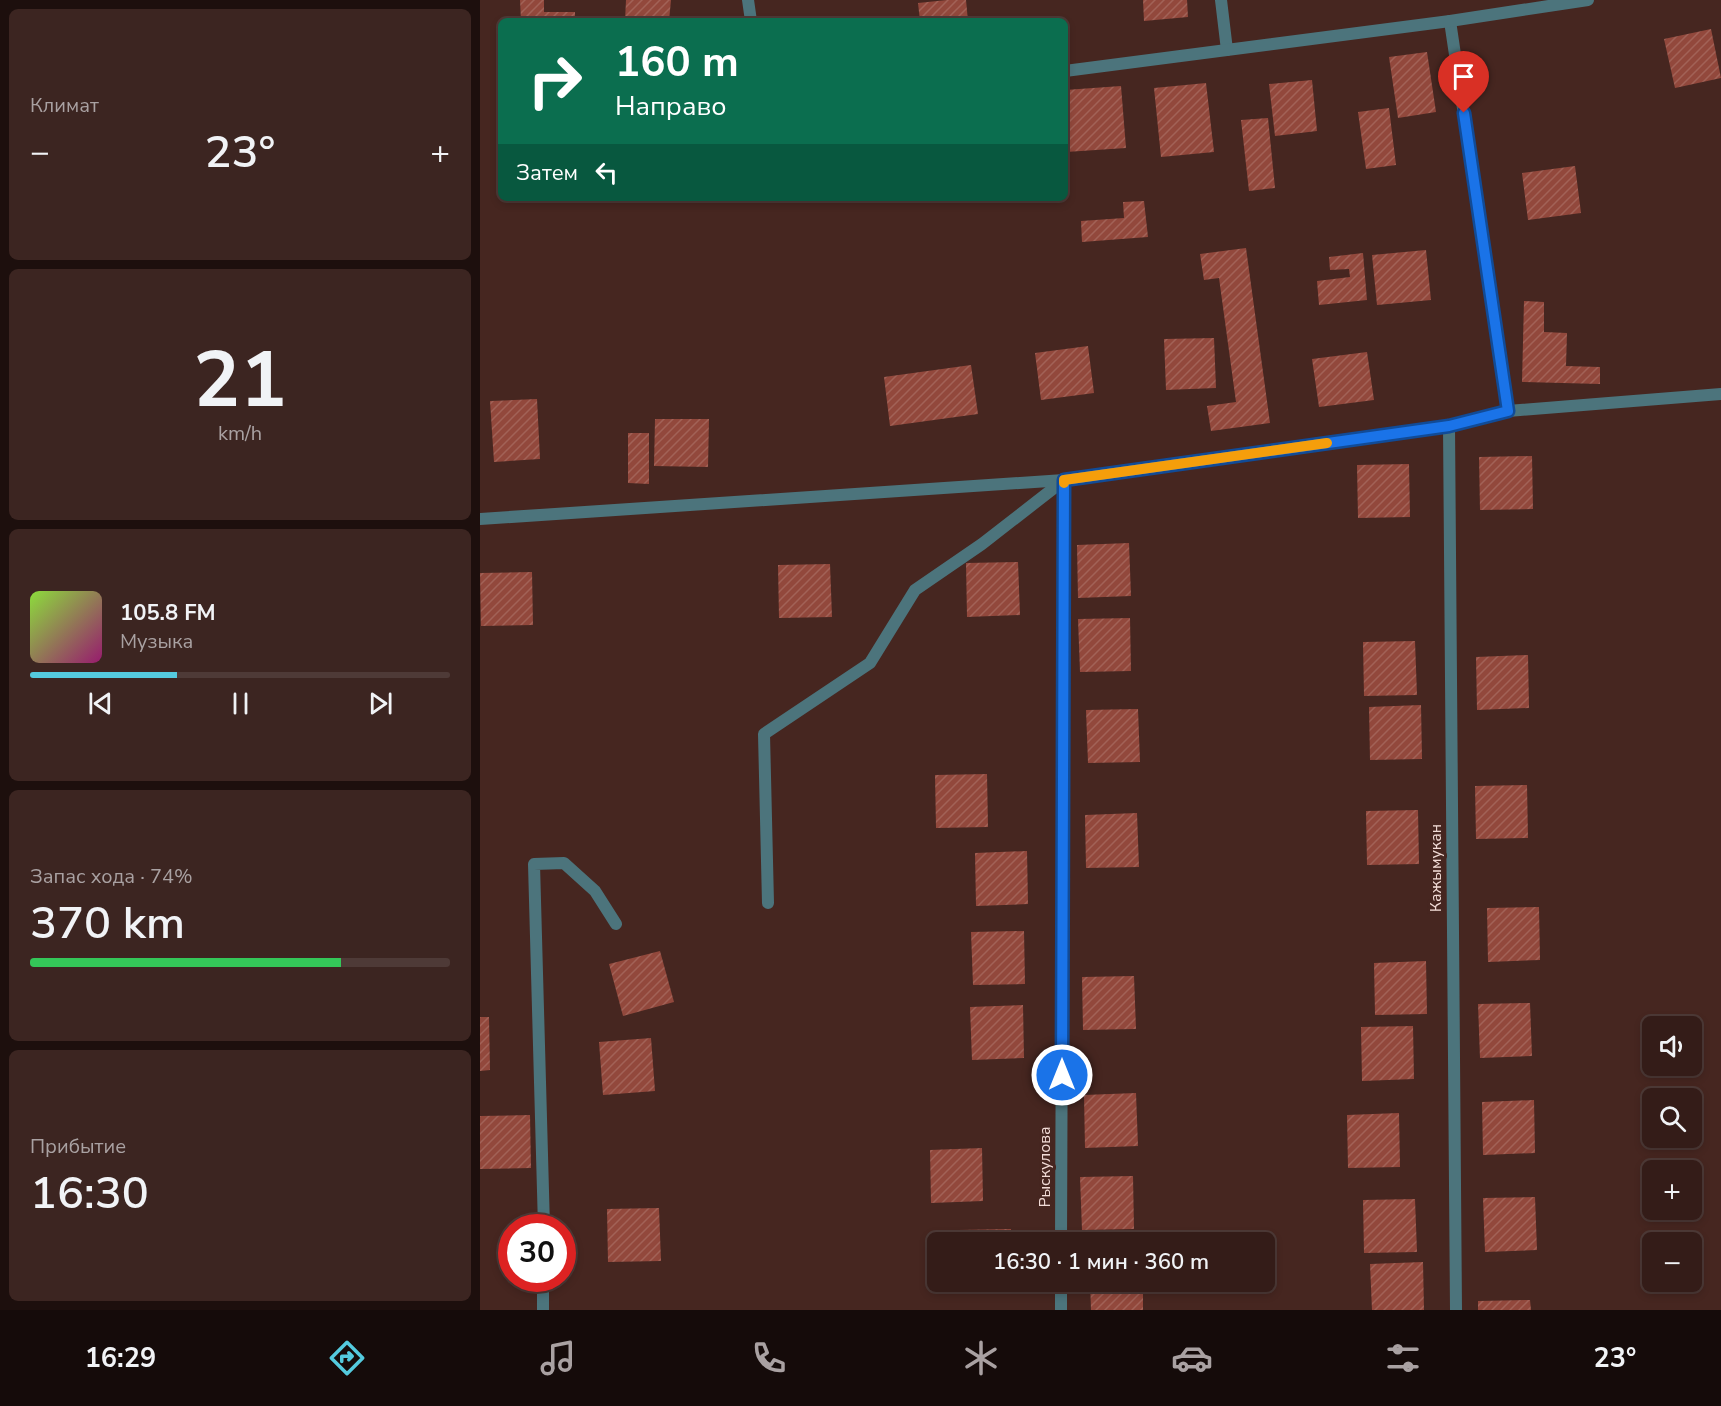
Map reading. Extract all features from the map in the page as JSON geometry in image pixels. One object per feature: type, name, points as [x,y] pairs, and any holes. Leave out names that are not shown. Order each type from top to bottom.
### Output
[{"type":"street","points":[[748,0],[751,18]]},
{"type":"street","points":[[1221,0],[1227,50]]},
{"type":"street","points":[[1068,71],[1450,21],[1587,0]]},
{"type":"street","points":[[1450,21],[1508,411]]},
{"type":"street","points":[[480,519],[1064,480],[1449,426],[1508,411],[1721,394]]},
{"type":"street","name":"Кажымукан","points":[[1449,426],[1456,1310]]},
{"type":"street","points":[[768,903],[764,734],[870,663],[915,590],[982,544],[1064,480]]},
{"type":"street","name":"Рыскулова","points":[[1061,1232],[1064,480]]},
{"type":"street","points":[[544,1214],[534,864],[564,863],[596,891],[616,924]]},
{"type":"street","points":[[543,1292],[543,1310]]},
{"type":"street","points":[[1061,1292],[1061,1310]]},
{"type":"building","points":[[520,0],[544,0],[544,12],[575,12],[575,18],[521,18]]},
{"type":"building","points":[[626,0],[671,0],[669,18],[625,18]]},
{"type":"building","points":[[966,0],[968,18],[920,18],[918,3]]},
{"type":"building","points":[[1143,0],[1187,0],[1188,17],[1144,21]]},
{"type":"building","points":[[1711,29],[1721,78],[1675,88],[1664,39]]},
{"type":"building","points":[[1427,52],[1436,112],[1398,118],[1389,57]]},
{"type":"building","points":[[1312,80],[1317,131],[1275,136],[1269,84]]},
{"type":"building","points":[[1206,83],[1214,152],[1161,157],[1154,88]]},
{"type":"building","points":[[1121,86],[1126,148],[1068,152],[1068,90]]},
{"type":"building","points":[[1389,108],[1396,165],[1366,169],[1358,112]]},
{"type":"building","points":[[1268,118],[1275,188],[1249,191],[1241,120]]},
{"type":"building","points":[[1575,166],[1581,213],[1528,220],[1522,173]]},
{"type":"building","points":[[1144,201],[1148,237],[1082,242],[1081,221],[1124,218],[1123,202]]},
{"type":"building","points":[[1246,248],[1270,423],[1211,431],[1207,406],[1236,402],[1219,278],[1204,280],[1200,254]]},
{"type":"building","points":[[1426,250],[1431,300],[1377,305],[1372,255]]},
{"type":"building","points":[[1363,253],[1367,300],[1319,305],[1317,281],[1350,277],[1349,269],[1330,270],[1329,257]]},
{"type":"building","points":[[1524,301],[1544,302],[1544,332],[1567,333],[1566,366],[1600,367],[1600,384],[1522,382]]},
{"type":"building","points":[[1214,338],[1216,388],[1166,390],[1164,339]]},
{"type":"building","points":[[1088,346],[1094,393],[1041,400],[1035,353]]},
{"type":"building","points":[[1367,352],[1374,400],[1319,407],[1312,359]]},
{"type":"building","points":[[971,365],[978,414],[890,426],[884,377]]},
{"type":"building","points":[[537,399],[540,459],[494,462],[490,401]]},
{"type":"building","points":[[655,419],[709,419],[708,467],[654,466]]},
{"type":"building","points":[[628,433],[649,433],[649,484],[628,483]]},
{"type":"building","points":[[1532,456],[1533,509],[1480,510],[1479,457]]},
{"type":"building","points":[[1409,464],[1410,517],[1358,518],[1357,465]]},
{"type":"building","points":[[1129,543],[1131,596],[1078,598],[1077,545]]},
{"type":"building","points":[[1018,562],[1020,615],[967,617],[966,563]]},
{"type":"building","points":[[830,564],[832,617],[779,618],[778,565]]},
{"type":"building","points":[[532,572],[533,625],[481,626],[480,573]]},
{"type":"building","points":[[1130,618],[1131,671],[1080,672],[1078,619]]},
{"type":"building","points":[[1415,641],[1417,695],[1364,696],[1363,642]]},
{"type":"building","points":[[1528,655],[1529,708],[1477,710],[1476,657]]},
{"type":"building","points":[[1421,705],[1422,759],[1370,760],[1369,707]]},
{"type":"building","points":[[1138,709],[1140,762],[1088,763],[1086,710]]},
{"type":"building","points":[[987,774],[988,827],[936,828],[935,775]]},
{"type":"building","points":[[1527,785],[1528,838],[1476,839],[1475,786]]},
{"type":"building","points":[[1418,810],[1419,864],[1367,865],[1366,811]]},
{"type":"building","points":[[1137,813],[1139,867],[1086,868],[1085,815]]},
{"type":"building","points":[[1027,851],[1028,904],[976,906],[975,853]]},
{"type":"building","points":[[1539,907],[1540,960],[1488,962],[1487,908]]},
{"type":"building","points":[[1024,931],[1025,984],[973,985],[971,932]]},
{"type":"building","points":[[660,951],[674,1002],[623,1016],[609,964]]},
{"type":"building","points":[[1426,961],[1427,1014],[1375,1015],[1374,963]]},
{"type":"building","points":[[1134,976],[1136,1029],[1083,1030],[1082,977]]},
{"type":"building","points":[[1530,1003],[1532,1056],[1480,1058],[1478,1004]]},
{"type":"building","points":[[1023,1005],[1024,1058],[972,1060],[970,1007]]},
{"type":"building","points":[[480,1017],[489,1017],[490,1070],[480,1071]]},
{"type":"building","points":[[1413,1026],[1414,1079],[1362,1081],[1361,1027]]},
{"type":"building","points":[[651,1038],[655,1091],[603,1095],[599,1042]]},
{"type":"building","points":[[1136,1093],[1138,1146],[1085,1148],[1084,1095]]},
{"type":"building","points":[[1534,1100],[1535,1153],[1483,1155],[1482,1102]]},
{"type":"building","points":[[1399,1113],[1400,1167],[1348,1168],[1347,1115]]},
{"type":"building","points":[[530,1115],[531,1168],[480,1169],[480,1116]]},
{"type":"building","points":[[982,1148],[983,1201],[931,1203],[930,1150]]},
{"type":"building","points":[[1133,1176],[1134,1229],[1082,1230],[1080,1177]]},
{"type":"building","points":[[1535,1197],[1537,1250],[1485,1252],[1483,1198]]},
{"type":"building","points":[[1415,1199],[1417,1252],[1364,1253],[1363,1200]]},
{"type":"building","points":[[659,1208],[661,1261],[608,1262],[607,1209]]},
{"type":"building","points":[[1011,1229],[1011,1232],[959,1232],[959,1230]]},
{"type":"building","points":[[1423,1262],[1424,1310],[1372,1310],[1370,1264]]},
{"type":"building","points":[[1090,1292],[1143,1292],[1143,1310],[1091,1310]]},
{"type":"building","points":[[1530,1300],[1531,1310],[1478,1310],[1478,1301]]},
{"type":"slow traffic","points":[[1064,483],[1064,480],[1327,443]]},
{"type":"route","points":[[1062,1075],[1064,480],[1449,426],[1508,411],[1464,113]]}]
